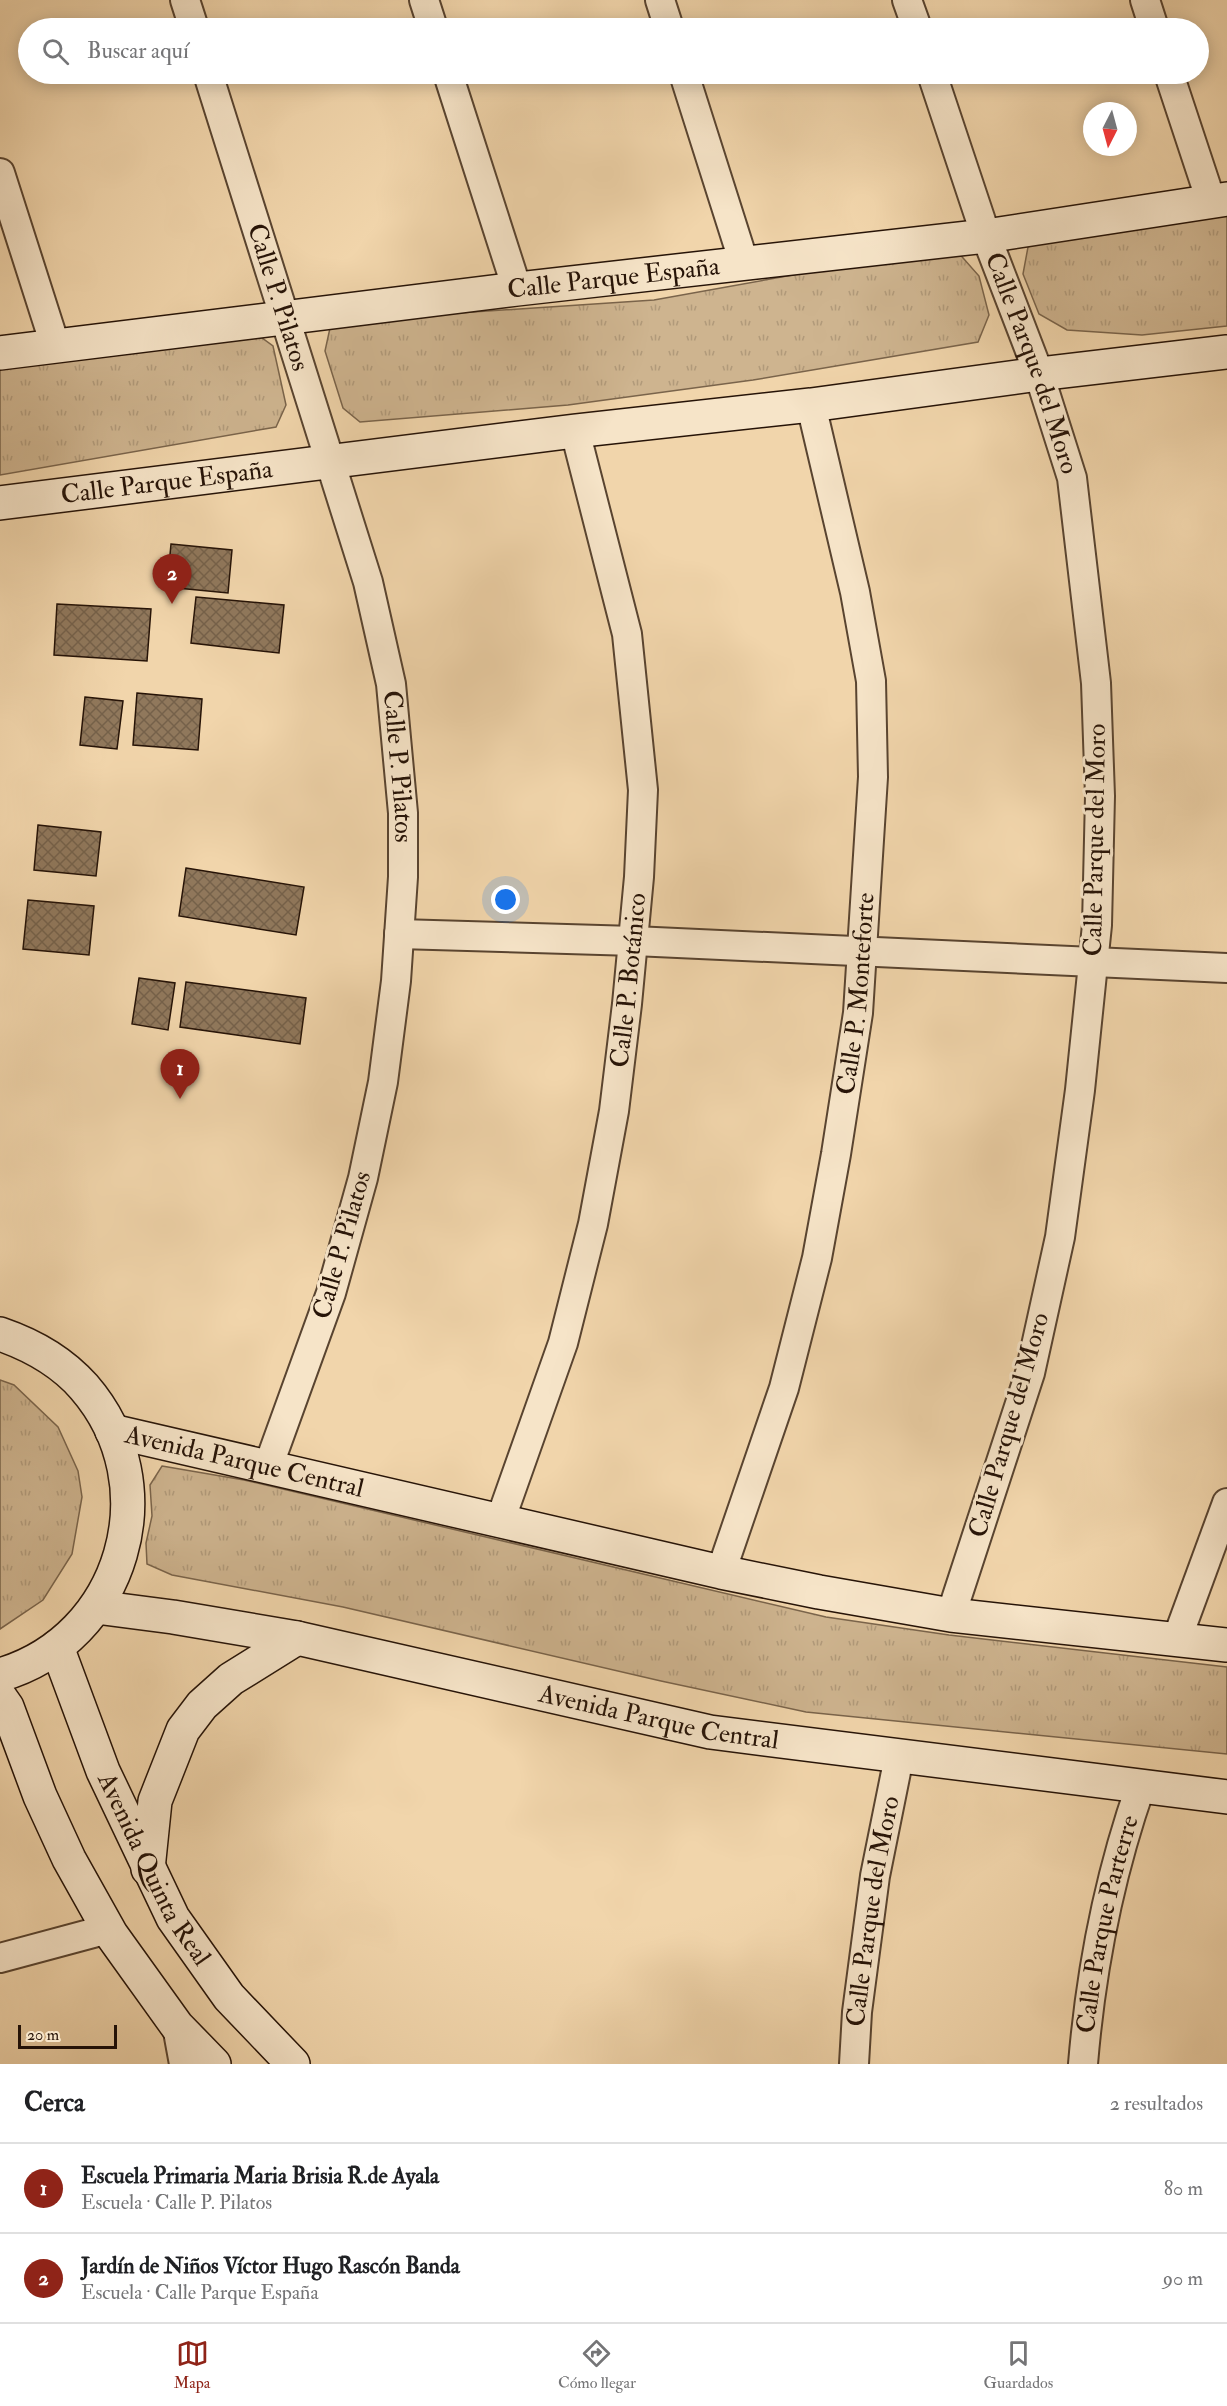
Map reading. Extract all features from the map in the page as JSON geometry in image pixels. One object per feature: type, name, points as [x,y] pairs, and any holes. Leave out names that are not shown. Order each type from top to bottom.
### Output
[{"type":"street","points":[[185,0],[191,18]]},
{"type":"street","points":[[424,0],[430,18]]},
{"type":"street","points":[[660,0],[666,18]]},
{"type":"street","points":[[907,0],[913,18]]},
{"type":"street","points":[[1145,0],[1151,18]]},
{"type":"street","name":"Calle P. Pilatos","points":[[211,84],[287,318],[368,582],[391,684],[403,813],[403,877],[396,981],[383,1082],[363,1178],[331,1293],[268,1467]]},
{"type":"street","points":[[451,84],[517,289]]},
{"type":"street","points":[[687,84],[744,263]]},
{"type":"street","name":"Calle Parque del Moro","points":[[935,84],[986,236],[1039,374],[1072,478],[1096,683],[1100,796],[1097,925],[1080,1090],[1060,1237],[1030,1373],[951,1615]]},
{"type":"street","points":[[1173,84],[1219,200]]},
{"type":"street","points":[[0,173],[54,345]]},
{"type":"street","name":"Calle Parque España","points":[[0,353],[517,289],[986,236],[1219,200]]},
{"type":"street","name":"Calle Parque España","points":[[0,503],[575,431],[812,405],[1039,374],[1227,352]]},
{"type":"street","name":"Calle P. Monteforte","points":[[721,1572],[784,1388],[817,1258],[858,1013],[873,777],[871,681],[855,592],[812,405]]},
{"type":"street","name":"Calle P. Botánico","points":[[500,1521],[563,1343],[593,1224],[614,1112],[639,877],[643,790],[627,634],[575,431]]},
{"type":"street","points":[[399,934],[634,941],[1227,968]]},
{"type":"street","points":[[0,1334],[43,1353],[84,1387],[112,1431],[122,1456],[127,1482],[126,1534],[117,1568],[96,1607],[78,1629],[57,1647],[35,1661],[0,1675]]},
{"type":"street","name":"Avenida Parque Central","points":[[112,1431],[721,1572],[819,1592],[951,1615],[1227,1645]]},
{"type":"street","points":[[1177,1639],[1227,1503]]},
{"type":"street","name":"Avenida Parque Central","points":[[96,1607],[173,1617],[297,1638],[710,1732],[1227,1797]]},
{"type":"street","points":[[148,1869],[155,1801],[183,1730],[202,1706],[231,1679],[297,1638]]},
{"type":"street","name":"Avenida Quinta Real","points":[[57,1647],[103,1771],[173,1918],[229,1997],[293,2064]]},
{"type":"street","points":[[0,1697],[7,1707],[40,1796],[69,1859],[108,1929],[177,2026],[214,2064]]},
{"type":"street","name":"Calle Parque del Moro","points":[[854,2064],[857,2012],[874,1876],[899,1757]]},
{"type":"street","name":"Calle Parque Parterre","points":[[1083,2064],[1087,2017],[1108,1893],[1126,1827],[1141,1785]]},
{"type":"street","points":[[0,1958],[108,1929]]},
{"type":"street","points":[[177,2026],[183,2064]]},
{"type":"green space","points":[[1227,213],[1227,326],[1142,335],[1067,330],[1039,314],[1023,274],[1028,247],[1054,234]]},
{"type":"green space","points":[[956,250],[979,276],[989,315],[978,342],[753,380],[568,405],[360,422],[343,408],[325,351],[330,328],[354,320],[654,300],[904,255]]},
{"type":"green space","points":[[254,332],[273,346],[286,405],[276,427],[0,475],[0,369]]},
{"type":"green space","points":[[0,1380],[14,1385],[58,1427],[78,1471],[82,1497],[72,1554],[43,1600],[0,1629]]},
{"type":"green space","points":[[162,1466],[244,1480],[826,1617],[949,1635],[1227,1667],[1227,1754],[806,1712],[661,1681],[343,1607],[172,1575],[147,1564],[146,1543],[152,1516],[150,1485]]},
{"type":"building","points":[[171,544],[232,550],[228,593],[167,587]]},
{"type":"building","points":[[196,597],[284,605],[279,653],[191,643]]},
{"type":"building","points":[[57,604],[151,609],[147,661],[54,655]]},
{"type":"building","points":[[137,693],[202,699],[198,750],[133,745]]},
{"type":"building","points":[[85,697],[123,701],[117,749],[80,745]]},
{"type":"building","points":[[38,825],[101,832],[96,876],[34,870]]},
{"type":"building","points":[[186,868],[304,887],[296,935],[179,916]]},
{"type":"building","points":[[28,900],[94,906],[89,955],[23,949]]},
{"type":"building","points":[[139,978],[175,983],[168,1030],[132,1024]]},
{"type":"building","points":[[186,982],[306,998],[300,1044],[180,1027]]},
{"type":"place","name":"Jardín de Niños Víctor Hugo Rascón Banda","points":[[172,604]]},
{"type":"place","name":"Escuela Primaria Maria Brisia R.de Ayala","points":[[180,1099]]}]
